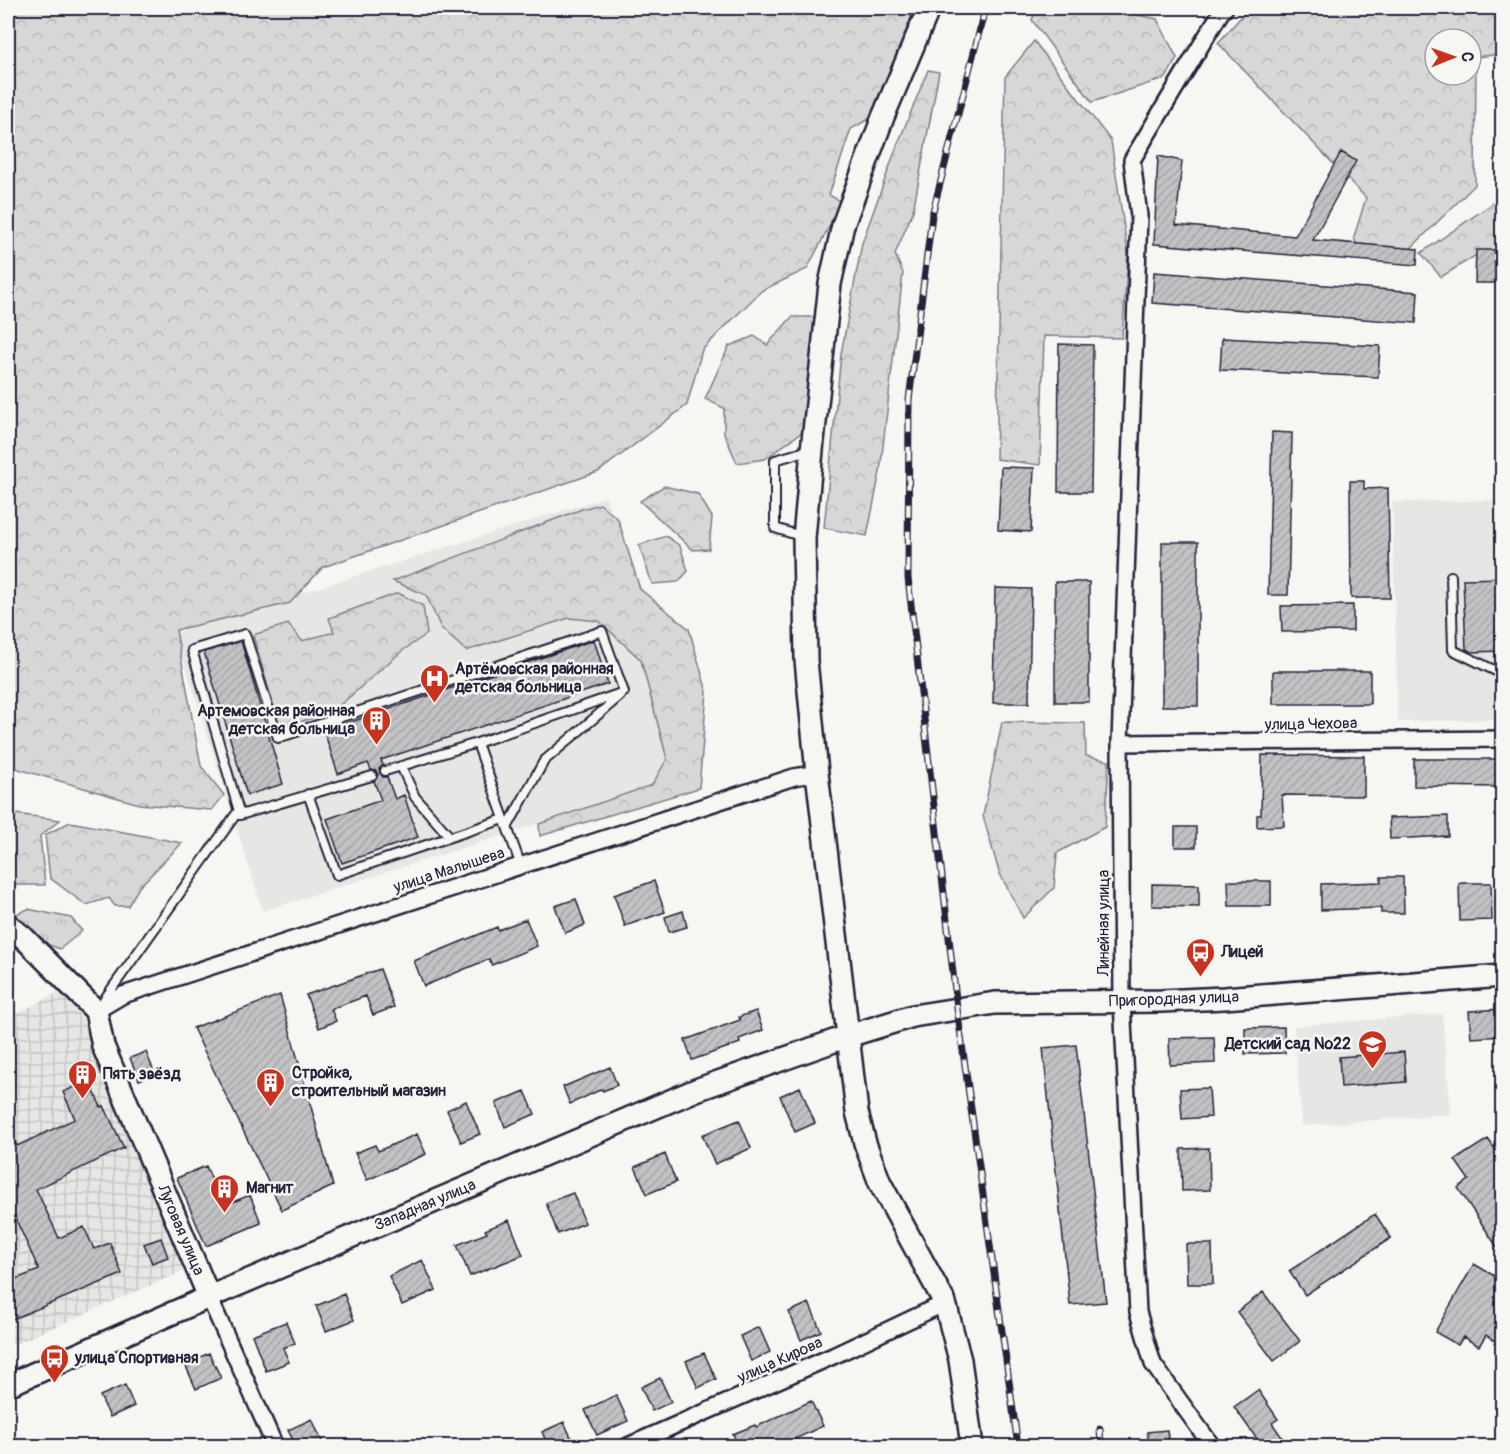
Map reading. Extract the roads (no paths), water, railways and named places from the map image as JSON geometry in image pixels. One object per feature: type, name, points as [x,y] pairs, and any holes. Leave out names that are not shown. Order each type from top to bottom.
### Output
[{"type":"main road","points":[[929,8],[883,117],[843,225],[830,284],[804,538],[806,660],[857,1112],[865,1143],[880,1183],[945,1303],[960,1360],[972,1446]]},
{"type":"main road","points":[[8,925],[24,938],[96,1011]]},
{"type":"main road","name":"Пригородная улица","points":[[848,1036],[913,1016],[995,1003],[1224,998],[1503,975]]},
{"type":"main road","name":"Луговая улица","points":[[96,1011],[104,1046],[209,1297]]},
{"type":"main road","name":"Западная улица","points":[[8,1385],[696,1090],[848,1036]]},
{"type":"street","name":"Линейная улица","points":[[1212,1446],[1154,1364],[1138,1312],[1122,1001],[1120,743],[1139,216],[1132,160],[1225,8]]},
{"type":"street","name":"улица Чехова","points":[[1120,743],[1503,740]]},
{"type":"street","name":"улица Малышева","points":[[96,1011],[123,995],[794,777],[817,773]]},
{"type":"street","name":"Луговая улица","points":[[209,1297],[275,1446]]},
{"type":"street","name":"улица Кирова","points":[[628,1446],[833,1356],[945,1303]]},
{"type":"lane","points":[[804,538],[775,528],[775,460],[812,450]]},
{"type":"lane","points":[[1450,576],[1453,650],[1503,674]]},
{"type":"lane","points":[[372,776],[240,815],[192,650],[245,634],[278,738],[602,631],[624,692]]},
{"type":"lane","points":[[385,771],[477,743],[624,692]]},
{"type":"lane","points":[[308,794],[337,875],[449,836],[506,823],[543,760],[624,692]]},
{"type":"lane","points":[[477,743],[521,866]]},
{"type":"lane","points":[[401,766],[415,797],[449,836]]},
{"type":"lane","points":[[96,1011],[238,810]]},
{"type":"railway","points":[[988,8],[983,17],[932,215],[909,400],[908,578],[957,1008],[1018,1446]]},
{"type":"railway","points":[[1100,1429],[1101,1446]]},
{"type":"place","name":"Артёмовская районная детская больница","points":[[434,704]]},
{"type":"place","name":"Артемовская районная детская больница","points":[[376,746]]},
{"type":"place","name":"Лицей","points":[[1200,978]]},
{"type":"place","name":"Детский сад №22","points":[[1372,1070]]},
{"type":"place","name":"Пять звёзд","points":[[82,1100]]},
{"type":"place","name":"Стройка, строительный магазин","points":[[271,1108]]},
{"type":"place","name":"Магнит","points":[[225,1214]]},
{"type":"place","name":"улица Спортивная","points":[[54,1384]]}]
